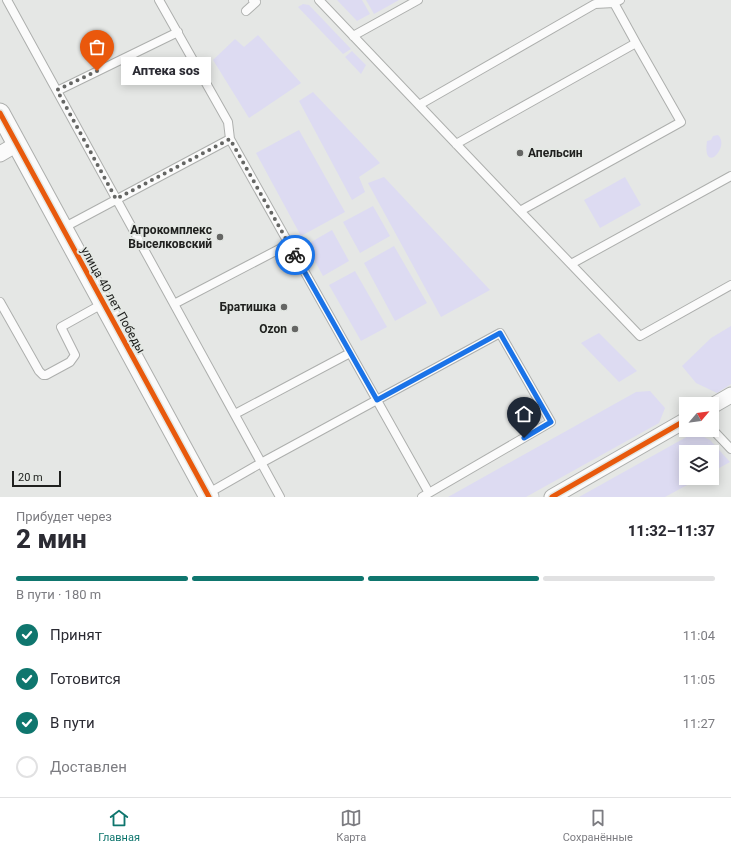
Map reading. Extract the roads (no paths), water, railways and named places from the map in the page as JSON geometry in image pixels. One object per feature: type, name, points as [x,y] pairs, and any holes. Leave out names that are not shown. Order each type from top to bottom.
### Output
[{"type":"street","name":"улица 40 лет Победы","points":[[1,120],[17,144],[208,495]]},
{"type":"street","points":[[0,154],[17,144]]},
{"type":"street","points":[[719,402],[731,395]]},
{"type":"street","points":[[552,497],[679,424]]},
{"type":"lane","points":[[7,0],[280,497]]},
{"type":"lane","points":[[159,0],[228,122],[230,139],[377,400],[426,495],[551,422],[500,333],[377,400],[261,463],[208,495]]},
{"type":"lane","points":[[246,11],[256,2],[254,0]]},
{"type":"lane","points":[[319,0],[640,336],[731,285]]},
{"type":"lane","points":[[353,36],[418,0]]},
{"type":"lane","points":[[419,105],[595,4],[615,1],[636,43],[681,122],[520,211]]},
{"type":"lane","points":[[57,90],[178,32]]},
{"type":"lane","points":[[456,144],[636,43]]},
{"type":"lane","points":[[63,228],[230,139]]},
{"type":"lane","points":[[571,264],[731,176]]},
{"type":"lane","points":[[174,304],[289,244]]},
{"type":"lane","points":[[0,302],[39,371],[43,375],[46,375],[70,362],[75,355],[61,327],[104,303]]},
{"type":"lane","points":[[234,414],[350,353]]},
{"type":"lane","points":[[719,436],[731,449]]},
{"type":"place","name":"Аптека sos","points":[[97,71]]},
{"type":"place","name":"Апельсин","points":[[520,153]]},
{"type":"place","name":"Агрокомплекс Выселковский","points":[[220,237]]},
{"type":"place","name":"Братишка","points":[[284,307]]},
{"type":"place","name":"Ozon","points":[[295,329]]}]
